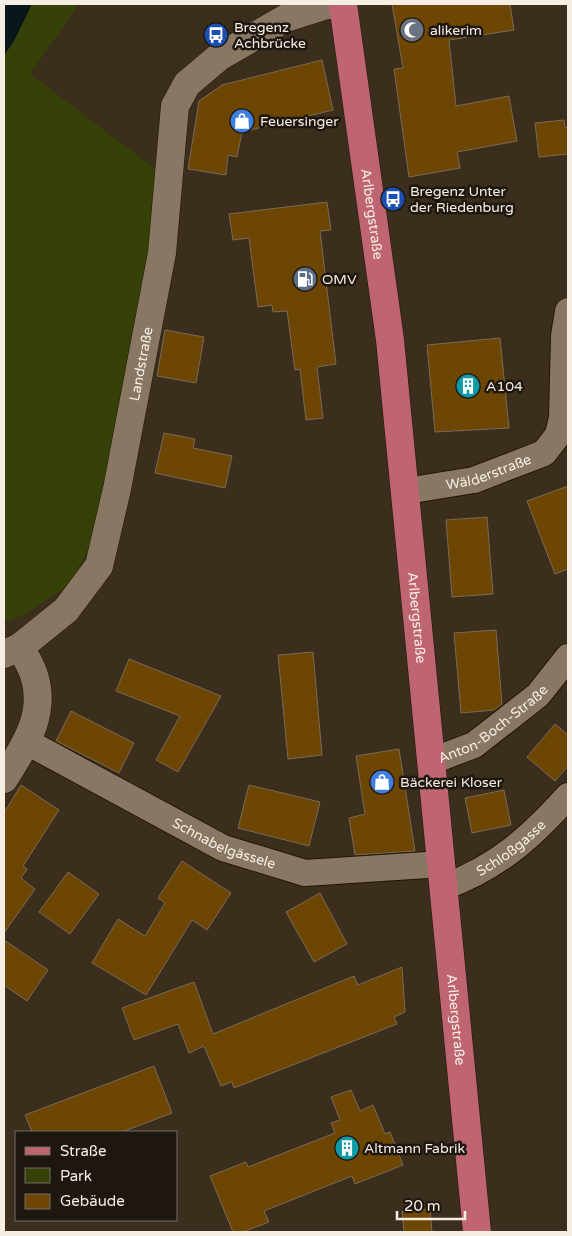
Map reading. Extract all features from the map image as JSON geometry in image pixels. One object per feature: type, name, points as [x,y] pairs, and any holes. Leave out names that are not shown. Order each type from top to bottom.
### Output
[{"type":"main road","name":"Arlbergstraße","points":[[343,4],[390,340],[477,1232]]},
{"type":"street","name":"Landstraße","points":[[4,779],[27,742],[37,716],[38,706],[34,675],[12,650],[66,610],[99,566],[117,489],[162,253],[175,106],[187,84],[219,57],[286,18],[327,5],[343,4]]},
{"type":"street","name":"Wälderstraße","points":[[406,491],[474,480],[544,453],[558,435],[562,418],[564,336],[568,311]]},
{"type":"street","name":"Anton-Boch-Straße","points":[[432,761],[474,745],[538,695],[568,657]]},
{"type":"street","name":"Schnabelgässele","points":[[27,742],[223,848],[305,873],[443,876]]},
{"type":"street","name":"Schloßgasse","points":[[443,876],[462,880],[500,860],[537,830],[568,796]]},
{"type":"green space","points":[[32,4],[79,4],[30,74],[157,170],[136,355],[90,547],[68,586],[27,613],[4,623],[4,55],[14,41]]},
{"type":"shaded area","points":[[7,4],[32,4],[14,41],[4,55],[4,9]]},
{"type":"building","points":[[392,4],[510,4],[514,30],[449,40],[456,106],[509,96],[517,141],[457,152],[460,168],[409,177],[394,69],[403,68]]},
{"type":"building","name":"Feuersinger","points":[[322,60],[333,110],[242,132],[237,157],[228,155],[226,175],[188,169],[199,101],[222,85]]},
{"type":"building","points":[[564,120],[565,127],[568,128],[568,154],[539,157],[535,123]]},
{"type":"building","points":[[327,202],[331,230],[320,231],[336,364],[317,367],[323,418],[306,420],[300,369],[295,370],[287,311],[273,312],[272,305],[258,307],[249,238],[233,240],[229,214]]},
{"type":"building","points":[[165,330],[204,337],[196,383],[157,376]]},
{"type":"building","name":"A104","points":[[500,338],[509,428],[435,432],[427,345]]},
{"type":"building","points":[[164,433],[195,439],[193,448],[232,456],[225,488],[155,473]]},
{"type":"building","points":[[568,486],[568,569],[555,574],[527,501]]},
{"type":"building","points":[[487,517],[493,594],[452,597],[446,520]]},
{"type":"building","points":[[496,630],[502,704],[494,710],[461,713],[454,633]]},
{"type":"building","points":[[313,652],[322,755],[288,759],[278,655]]},
{"type":"building","points":[[129,659],[221,696],[178,772],[156,760],[180,716],[116,691]]},
{"type":"building","points":[[71,711],[134,743],[119,773],[56,741]]},
{"type":"building","points":[[555,724],[568,735],[568,766],[555,781],[527,757]]},
{"type":"building","points":[[399,749],[415,851],[355,855],[349,818],[365,814],[356,756]]},
{"type":"building","points":[[21,785],[59,810],[23,866],[27,869],[21,878],[35,889],[4,933],[4,813]]},
{"type":"building","points":[[249,785],[320,802],[309,846],[238,828]]},
{"type":"building","points":[[504,790],[511,825],[472,833],[465,798]]},
{"type":"building","points":[[182,861],[231,893],[207,930],[192,920],[146,995],[92,963],[118,919],[145,936],[165,903],[158,898]]},
{"type":"building","points":[[68,872],[99,894],[70,934],[39,912]]},
{"type":"building","points":[[320,893],[347,944],[314,962],[286,912]]},
{"type":"building","points":[[4,940],[48,970],[27,1001],[4,985]]},
{"type":"building","points":[[402,967],[405,1012],[394,1017],[397,1024],[234,1088],[232,1082],[221,1086],[204,1046],[189,1053],[178,1024],[134,1040],[122,1008],[194,982],[213,1034],[354,976],[358,985]]},
{"type":"building","points":[[154,1066],[172,1113],[125,1131],[32,1131],[25,1115]]},
{"type":"building","name":"Altmann Fabrik","points":[[351,1090],[360,1111],[373,1105],[385,1134],[390,1132],[403,1165],[355,1184],[352,1176],[264,1211],[269,1222],[243,1232],[233,1232],[210,1176],[246,1162],[248,1167],[335,1133],[331,1123],[340,1120],[331,1097]]},
{"type":"building","points":[[430,1209],[432,1232],[404,1232],[402,1211]]},
{"type":"place","name":"alikerim","points":[[412,30]]},
{"type":"place","name":"Bregenz Achbrücke","points":[[216,35]]},
{"type":"place","name":"Feuersinger","points":[[242,121]]},
{"type":"place","name":"Bregenz Unter der Riedenburg","points":[[393,199]]},
{"type":"place","name":"OMV","points":[[305,279]]},
{"type":"place","name":"A104","points":[[468,386]]},
{"type":"place","name":"Bäckerei Kloser","points":[[382,782]]},
{"type":"place","name":"Altmann Fabrik","points":[[347,1148]]}]
